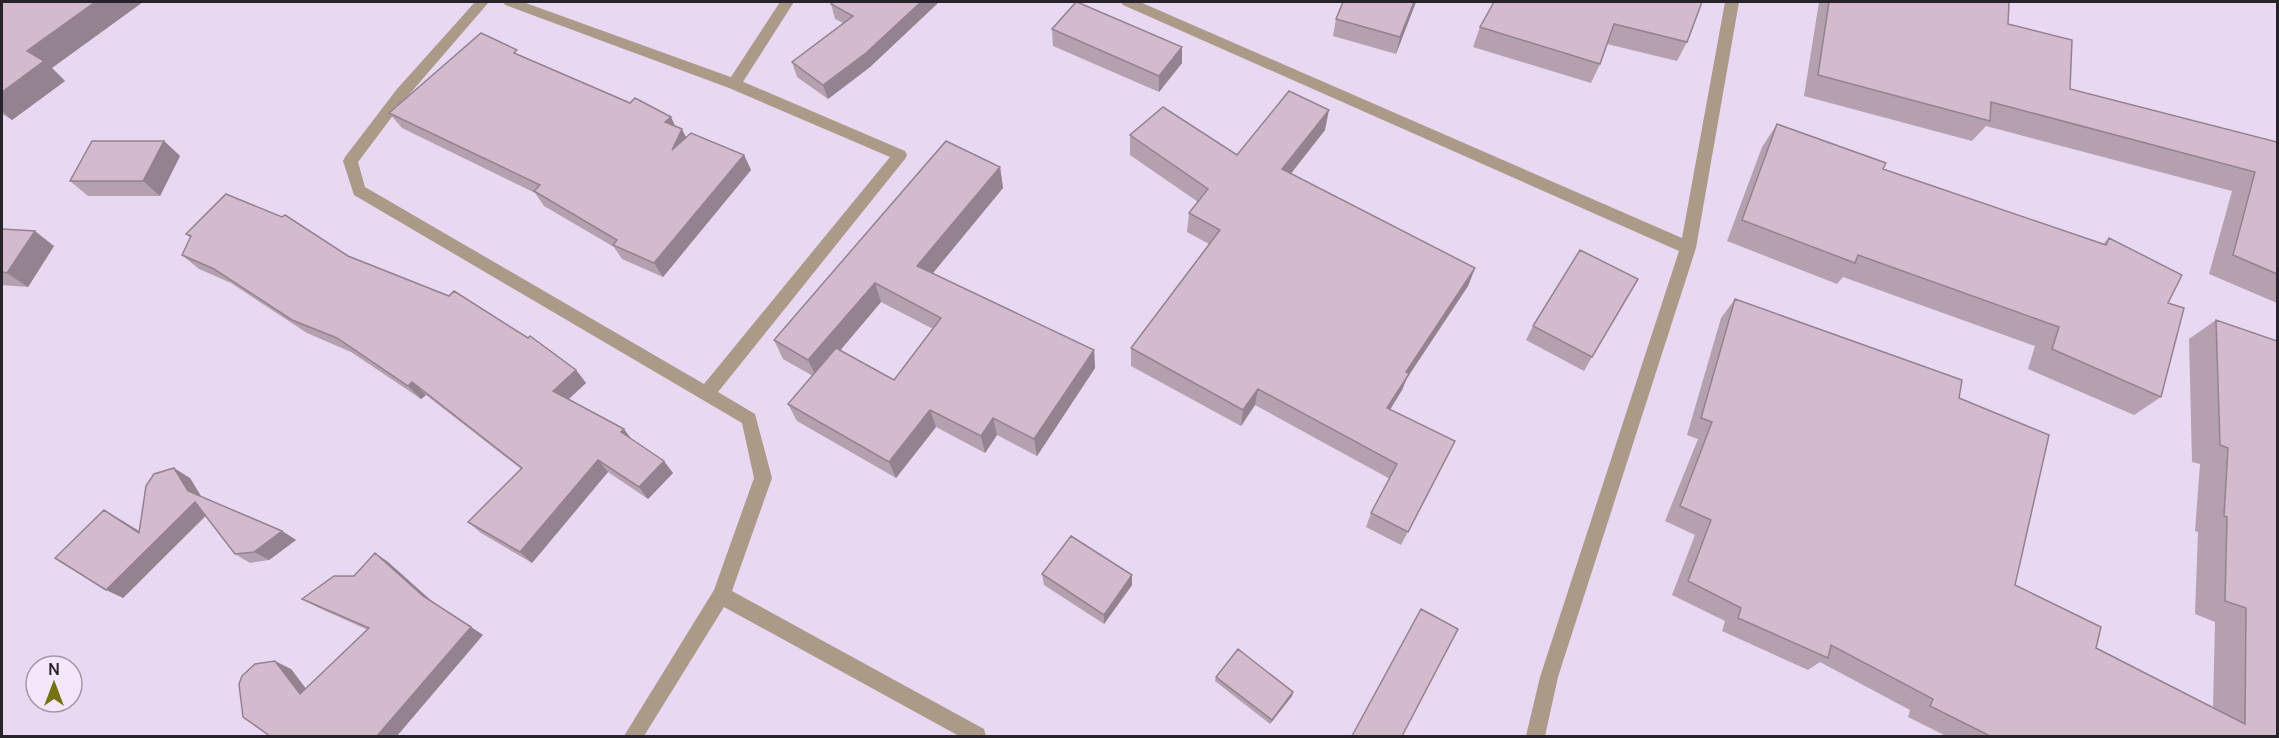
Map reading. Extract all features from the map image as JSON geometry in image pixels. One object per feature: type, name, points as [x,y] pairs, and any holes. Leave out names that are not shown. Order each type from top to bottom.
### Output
[{"type":"street","points":[[482,2],[402,93],[350,161],[359,191],[749,419],[763,478],[721,595],[633,736]]},
{"type":"street","points":[[510,2],[734,84],[900,155],[706,394]]},
{"type":"street","points":[[734,84],[787,2]]},
{"type":"street","points":[[1128,2],[1688,248]]},
{"type":"street","points":[[1536,736],[1549,677],[1688,248],[1732,2]]},
{"type":"street","points":[[721,595],[976,736]]},
{"type":"building","points":[[2,2],[95,2],[27,51],[44,61],[2,92]]},
{"type":"building","points":[[834,2],[921,2],[866,53],[823,85],[792,62],[853,16],[831,4]]},
{"type":"building","points":[[1076,2],[1182,47],[1159,76],[1052,29]]},
{"type":"building","points":[[1343,2],[1414,2],[1400,37],[1336,19]]},
{"type":"building","points":[[1494,2],[1702,2],[1687,42],[1614,24],[1600,64],[1480,27]]},
{"type":"building","points":[[1829,2],[2009,2],[2008,24],[2072,40],[2070,89],[2277,142],[2277,274],[2233,255],[2255,172],[1991,102],[1990,121],[1818,75]]},
{"type":"building","points":[[481,33],[517,50],[514,53],[630,103],[635,98],[671,117],[665,122],[682,129],[672,150],[691,133],[744,155],[654,263],[613,245],[617,240],[534,191],[540,185],[389,113]]},
{"type":"building","points":[[1289,91],[1329,110],[1282,169],[1475,268],[1406,372],[1409,374],[1387,408],[1455,441],[1408,532],[1371,513],[1397,464],[1258,389],[1243,410],[1131,348],[1220,230],[1189,213],[1208,189],[1130,135],[1163,107],[1237,155]]},
{"type":"building","points":[[1777,124],[1886,163],[1883,169],[2106,245],[2109,238],[2182,275],[2168,303],[2184,308],[2161,397],[2052,349],[2059,327],[1858,255],[1855,263],[1742,220]]},
{"type":"building","points":[[92,141],[164,141],[143,181],[70,181]]},
{"type":"building","points":[[946,141],[1000,167],[917,266],[1094,350],[1034,439],[993,418],[981,436],[930,410],[889,462],[788,404],[836,348],[894,380],[941,318],[875,283],[808,360],[774,340]]},
{"type":"building","points":[[226,194],[282,217],[285,215],[348,256],[449,296],[454,291],[528,338],[530,336],[576,370],[553,391],[624,429],[621,432],[664,461],[639,487],[598,460],[520,552],[468,522],[522,468],[412,382],[408,386],[337,338],[292,320],[214,269],[182,255],[191,236],[186,234]]},
{"type":"building","points":[[2,229],[35,231],[7,273],[2,272]]},
{"type":"building","points":[[1580,250],[1638,279],[1592,357],[1533,326]]},
{"type":"building","points":[[1735,299],[1962,380],[1959,398],[2049,435],[2015,585],[2101,627],[2096,648],[2245,724],[2246,608],[2225,601],[2227,517],[2224,516],[2228,448],[2220,445],[2216,320],[2277,341],[2277,736],[1990,736],[1930,706],[1933,699],[1831,645],[1828,658],[1738,618],[1741,608],[1688,581],[1711,520],[1680,506],[1712,422],[1701,418]]},
{"type":"building","points":[[174,468],[188,491],[282,531],[254,552],[235,554],[195,502],[106,590],[55,558],[104,510],[139,533],[146,486],[154,474]]},
{"type":"building","points":[[1071,536],[1132,575],[1104,615],[1042,574]]},
{"type":"building","points":[[375,553],[423,596],[471,627],[377,736],[270,736],[243,717],[239,684],[242,676],[255,664],[275,661],[300,694],[369,628],[302,599],[334,576],[354,576]]},
{"type":"building","points":[[1421,609],[1458,629],[1402,736],[1352,736]]},
{"type":"building","points":[[1238,649],[1293,692],[1272,720],[1216,677]]}]
